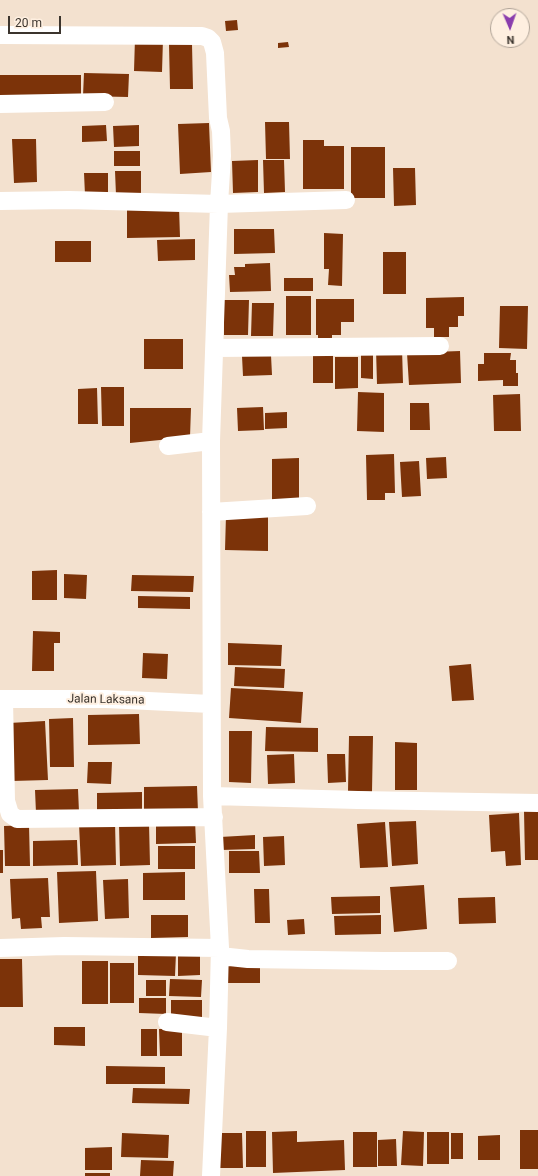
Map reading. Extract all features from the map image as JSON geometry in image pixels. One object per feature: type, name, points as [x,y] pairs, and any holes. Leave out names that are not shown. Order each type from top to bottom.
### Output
[{"type":"street","points":[[0,36],[202,36],[208,38],[212,42],[215,54],[218,118],[221,131],[222,172],[219,204],[211,441],[212,796],[220,952],[211,1176]]},
{"type":"street","points":[[0,104],[105,102]]},
{"type":"street","points":[[0,201],[69,200],[219,204],[346,200]]},
{"type":"street","points":[[215,348],[440,346]]},
{"type":"street","points":[[168,446],[211,441]]},
{"type":"street","points":[[211,512],[307,506]]},
{"type":"street","name":"Jalan Laksana","points":[[2,699],[106,698],[212,704]]},
{"type":"street","points":[[2,699],[6,801],[10,814],[17,819],[214,817]]},
{"type":"street","points":[[212,796],[538,803]]},
{"type":"street","points":[[0,948],[64,946],[220,952],[256,959],[384,961],[448,960]]},
{"type":"street","points":[[167,1022],[218,1028]]},
{"type":"building","points":[[237,20],[238,30],[226,31],[225,21]]},
{"type":"building","points":[[135,38],[163,39],[162,72],[134,71]]},
{"type":"building","points":[[288,42],[289,47],[278,48],[278,43]]},
{"type":"building","points":[[169,44],[192,44],[193,89],[170,89]]},
{"type":"building","points":[[84,73],[129,74],[128,97],[83,96]]},
{"type":"building","points":[[0,75],[81,75],[81,95],[0,95]]},
{"type":"building","points":[[265,122],[289,122],[290,159],[266,159]]},
{"type":"building","points":[[209,123],[211,172],[180,174],[178,124]]},
{"type":"building","points":[[106,125],[107,141],[82,142],[82,126]]},
{"type":"building","points":[[139,125],[139,146],[114,147],[113,126]]},
{"type":"building","points":[[12,139],[36,139],[37,182],[14,183]]},
{"type":"building","points":[[303,140],[324,140],[324,146],[344,146],[344,189],[303,189]]},
{"type":"building","points":[[351,147],[385,147],[385,198],[351,198]]},
{"type":"building","points":[[114,151],[140,151],[140,166],[114,166]]},
{"type":"building","points":[[258,160],[258,192],[233,193],[232,161]]},
{"type":"building","points":[[263,160],[284,160],[285,192],[264,193]]},
{"type":"building","points":[[393,168],[415,168],[416,205],[394,206]]},
{"type":"building","points":[[115,171],[141,171],[141,194],[116,195]]},
{"type":"building","points":[[84,173],[108,173],[108,195],[85,195]]},
{"type":"building","points":[[179,207],[180,237],[127,238],[127,208]]},
{"type":"building","points":[[234,229],[274,229],[275,253],[234,254]]},
{"type":"building","points":[[324,233],[343,234],[342,286],[328,285],[329,269],[324,269]]},
{"type":"building","points":[[195,239],[195,260],[158,261],[157,240]]},
{"type":"building","points":[[55,241],[91,241],[91,262],[55,262]]},
{"type":"building","points":[[383,252],[406,252],[406,294],[383,294]]},
{"type":"building","points":[[270,263],[271,291],[230,292],[229,275],[235,275],[234,267],[245,267],[245,264]]},
{"type":"building","points":[[284,278],[313,278],[313,291],[284,291]]},
{"type":"building","points":[[286,296],[311,296],[311,335],[286,335]]},
{"type":"building","points":[[464,297],[464,316],[458,316],[458,327],[449,327],[449,337],[434,337],[434,328],[426,328],[426,298]]},
{"type":"building","points":[[316,299],[354,299],[354,322],[341,322],[341,335],[332,335],[332,338],[318,338],[318,335],[316,335]]},
{"type":"building","points":[[224,300],[249,300],[248,335],[224,335]]},
{"type":"building","points":[[252,303],[274,303],[273,336],[251,336]]},
{"type":"building","points":[[500,306],[528,306],[527,349],[499,348]]},
{"type":"building","points":[[144,339],[183,339],[183,369],[144,369]]},
{"type":"building","points":[[402,348],[403,383],[377,384],[376,349]]},
{"type":"building","points":[[361,350],[373,350],[373,379],[361,378]]},
{"type":"building","points":[[460,351],[461,383],[409,385],[407,353]]},
{"type":"building","points":[[484,353],[511,353],[510,360],[516,360],[518,386],[503,386],[503,380],[478,381],[478,364],[484,364]]},
{"type":"building","points":[[271,355],[272,375],[243,376],[242,356]]},
{"type":"building","points":[[313,355],[333,355],[333,383],[313,383]]},
{"type":"building","points":[[335,357],[358,357],[358,388],[335,389]]},
{"type":"building","points":[[101,387],[124,387],[124,426],[102,426]]},
{"type":"building","points":[[97,388],[98,424],[78,424],[78,389]]},
{"type":"building","points":[[358,392],[384,393],[384,432],[357,431]]},
{"type":"building","points":[[520,394],[521,431],[494,431],[493,395]]},
{"type":"building","points":[[410,403],[429,403],[430,430],[410,430]]},
{"type":"building","points":[[263,407],[264,430],[238,431],[237,408]]},
{"type":"building","points":[[130,408],[191,408],[190,437],[130,443]]},
{"type":"building","points":[[287,412],[287,428],[265,429],[265,413]]},
{"type":"building","points":[[394,454],[395,493],[385,493],[385,500],[367,500],[366,455]]},
{"type":"building","points":[[446,457],[447,478],[427,479],[426,458]]},
{"type":"building","points":[[299,458],[299,502],[272,502],[272,459]]},
{"type":"building","points":[[419,461],[421,496],[402,497],[400,462]]},
{"type":"building","points":[[226,515],[268,515],[268,551],[225,550]]},
{"type":"building","points":[[57,570],[57,600],[32,600],[32,571]]},
{"type":"building","points":[[64,574],[87,575],[86,599],[64,598]]},
{"type":"building","points":[[132,575],[194,576],[193,592],[131,591]]},
{"type":"building","points":[[138,596],[190,597],[190,609],[138,608]]},
{"type":"building","points":[[33,631],[60,632],[60,643],[54,643],[54,671],[32,671]]},
{"type":"building","points":[[228,643],[282,645],[281,666],[228,665]]},
{"type":"building","points":[[143,653],[168,654],[167,679],[142,678]]},
{"type":"building","points":[[471,664],[474,700],[452,701],[449,666]]},
{"type":"building","points":[[235,667],[285,669],[284,688],[234,686]]},
{"type":"building","points":[[231,688],[303,692],[301,723],[229,718]]},
{"type":"building","points":[[139,714],[140,744],[88,745],[88,715]]},
{"type":"building","points":[[73,718],[74,767],[50,767],[49,719]]},
{"type":"building","points":[[45,721],[48,780],[12,781],[9,723]]},
{"type":"building","points":[[266,727],[318,728],[318,752],[265,751]]},
{"type":"building","points":[[229,731],[252,731],[251,783],[229,782]]},
{"type":"building","points":[[349,736],[373,736],[372,792],[348,791]]},
{"type":"building","points":[[395,742],[417,743],[417,790],[395,790]]},
{"type":"building","points":[[294,754],[295,783],[268,784],[267,755]]},
{"type":"building","points":[[327,754],[345,754],[346,782],[328,783]]},
{"type":"building","points":[[88,762],[112,762],[111,784],[87,783]]},
{"type":"building","points":[[197,786],[198,812],[144,814],[144,787]]},
{"type":"building","points":[[78,789],[79,812],[36,813],[35,790]]},
{"type":"building","points":[[142,792],[142,811],[97,813],[97,793]]},
{"type":"building","points":[[524,811],[538,811],[538,860],[525,860]]},
{"type":"building","points":[[519,813],[521,865],[506,866],[505,851],[491,852],[489,815]]},
{"type":"building","points":[[195,820],[196,843],[156,844],[156,821]]},
{"type":"building","points":[[416,821],[418,864],[392,866],[389,822]]},
{"type":"building","points":[[115,822],[116,865],[81,866],[79,824]]},
{"type":"building","points":[[385,822],[388,867],[360,868],[357,824]]},
{"type":"building","points":[[149,823],[150,865],[120,866],[119,824]]},
{"type":"building","points":[[29,825],[30,866],[5,866],[4,826]]},
{"type":"building","points":[[255,835],[255,849],[221,850],[220,837]]},
{"type":"building","points":[[284,836],[285,865],[264,866],[263,837]]},
{"type":"building","points":[[77,840],[78,865],[33,866],[33,841]]},
{"type":"building","points":[[158,846],[195,846],[195,869],[158,869]]},
{"type":"building","points":[[0,850],[3,850],[3,873],[0,873]]},
{"type":"building","points":[[229,851],[259,851],[260,873],[229,873]]},
{"type":"building","points":[[96,871],[98,921],[59,923],[57,872]]},
{"type":"building","points":[[185,872],[185,900],[143,900],[143,873]]},
{"type":"building","points":[[48,878],[50,917],[41,917],[42,928],[21,929],[20,918],[12,919],[10,879]]},
{"type":"building","points":[[128,879],[129,918],[105,919],[103,880]]},
{"type":"building","points":[[424,885],[427,929],[394,932],[390,887]]},
{"type":"building","points":[[254,889],[269,889],[270,923],[255,923]]},
{"type":"building","points":[[380,896],[380,913],[332,914],[331,897]]},
{"type":"building","points":[[495,897],[496,923],[459,924],[458,898]]},
{"type":"building","points":[[151,915],[188,915],[188,937],[151,938]]},
{"type":"building","points":[[381,915],[381,934],[335,935],[334,916]]},
{"type":"building","points":[[304,919],[305,934],[288,935],[287,920]]},
{"type":"building","points":[[178,951],[200,951],[200,975],[178,976]]},
{"type":"building","points":[[138,952],[176,953],[175,976],[138,975]]},
{"type":"building","points":[[0,959],[22,959],[23,1007],[0,1007]]},
{"type":"building","points":[[82,961],[108,961],[108,1004],[82,1004]]},
{"type":"building","points":[[110,963],[134,963],[134,1003],[110,1003]]},
{"type":"building","points":[[225,965],[260,966],[260,983],[224,983]]},
{"type":"building","points":[[170,979],[202,980],[201,997],[169,996]]},
{"type":"building","points":[[146,980],[166,980],[166,996],[146,996]]},
{"type":"building","points":[[139,998],[166,998],[166,1014],[139,1013]]},
{"type":"building","points":[[171,1000],[202,1000],[202,1019],[171,1018]]},
{"type":"building","points":[[54,1027],[85,1027],[85,1046],[54,1045]]},
{"type":"building","points":[[141,1029],[157,1029],[157,1056],[141,1056]]},
{"type":"building","points":[[159,1029],[182,1029],[182,1056],[160,1056]]},
{"type":"building","points":[[106,1066],[165,1067],[165,1084],[106,1084]]},
{"type":"building","points":[[133,1088],[190,1089],[189,1104],[132,1103]]},
{"type":"building","points":[[520,1130],[538,1130],[538,1169],[520,1169]]},
{"type":"building","points":[[246,1131],[266,1131],[266,1167],[246,1167]]},
{"type":"building","points":[[297,1131],[297,1142],[344,1140],[345,1170],[273,1173],[272,1132]]},
{"type":"building","points":[[403,1131],[424,1132],[423,1166],[401,1165]]},
{"type":"building","points":[[353,1132],[377,1132],[377,1167],[353,1167]]},
{"type":"building","points":[[427,1132],[449,1132],[449,1164],[427,1164]]},
{"type":"building","points":[[122,1133],[169,1135],[168,1158],[121,1157]]},
{"type":"building","points":[[216,1133],[242,1133],[243,1168],[217,1168]]},
{"type":"building","points":[[451,1133],[463,1133],[463,1159],[451,1159]]},
{"type":"building","points":[[500,1135],[500,1160],[478,1160],[478,1136]]},
{"type":"building","points":[[396,1139],[397,1166],[378,1166],[378,1140]]},
{"type":"building","points":[[112,1147],[112,1170],[85,1170],[85,1148]]},
{"type":"building","points":[[141,1160],[174,1161],[173,1176],[140,1176]]},
{"type":"building","points":[[85,1173],[110,1173],[110,1176],[85,1176]]}]
